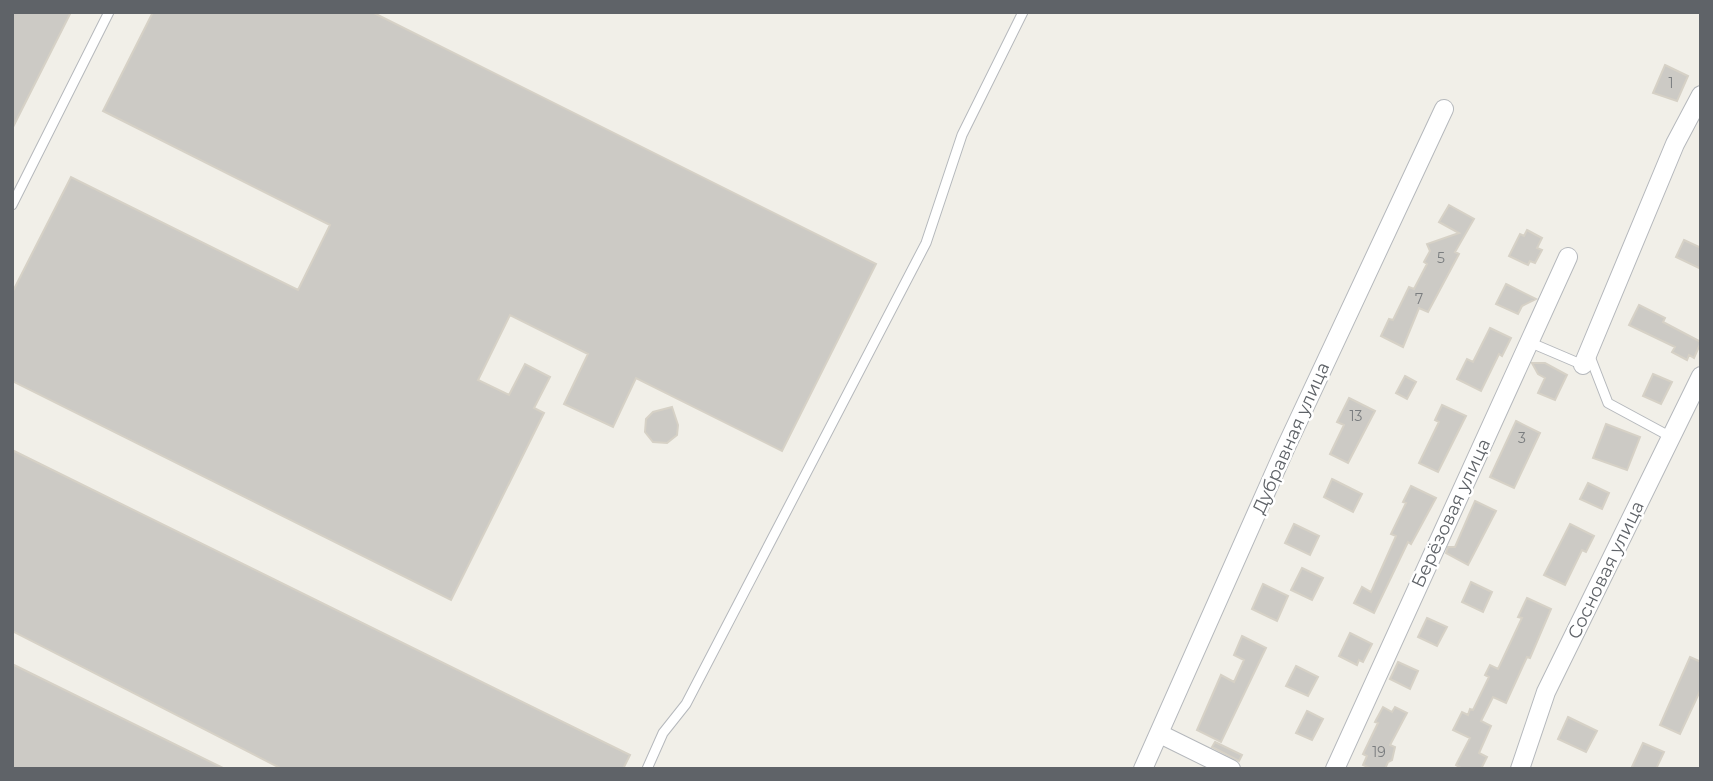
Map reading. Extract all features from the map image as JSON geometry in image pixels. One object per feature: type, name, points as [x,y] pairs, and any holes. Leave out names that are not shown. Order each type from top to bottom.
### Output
[{"type":"street","points":[[1586,358],[1675,144],[1701,95]]},
{"type":"street","name":"Дубравная улица","points":[[1143,769],[1285,449],[1444,109]]},
{"type":"street","name":"Берёзовая улица","points":[[1335,769],[1568,257]]},
{"type":"street","name":"Сосновая улица","points":[[1520,769],[1546,692],[1701,376]]},
{"type":"street","points":[[1160,734],[1231,769]]},
{"type":"lane","points":[[12,205],[109,12]]},
{"type":"lane","points":[[647,769],[663,733],[686,704],[926,243],[962,135],[1023,12]]},
{"type":"lane","points":[[1529,342],[1586,358],[1608,403],[1671,438]]},
{"type":"building","points":[[12,12],[71,12],[12,129]]},
{"type":"building","points":[[153,12],[372,12],[876,264],[782,451],[636,378],[613,427],[564,404],[588,354],[510,315],[478,380],[509,395],[525,364],[550,377],[534,408],[544,413],[451,600],[12,381],[12,293],[71,177],[298,290],[330,225],[103,111]]},
{"type":"building","points":[[1665,65],[1688,76],[1677,101],[1653,93]]},
{"type":"building","points":[[1449,205],[1474,219],[1455,252],[1459,254],[1428,312],[1419,308],[1403,347],[1381,336],[1389,319],[1393,320],[1409,287],[1414,289],[1427,264],[1424,262],[1430,251],[1427,244],[1459,233],[1439,222]]},
{"type":"building","points":[[1527,230],[1542,238],[1537,248],[1542,250],[1535,263],[1530,261],[1528,265],[1509,256],[1520,234],[1524,236]]},
{"type":"building","points":[[1684,240],[1701,248],[1701,269],[1676,257]]},
{"type":"building","points":[[1506,284],[1536,299],[1522,306],[1518,314],[1496,304]]},
{"type":"building","points":[[1639,305],[1665,318],[1663,322],[1701,342],[1694,358],[1689,355],[1687,360],[1672,352],[1675,347],[1629,325]]},
{"type":"building","points":[[1490,328],[1511,338],[1502,356],[1499,354],[1481,391],[1457,379],[1467,359],[1473,362]]},
{"type":"building","points":[[1532,363],[1545,363],[1567,375],[1555,400],[1538,393],[1545,378],[1538,374]]},
{"type":"building","points":[[1653,374],[1672,382],[1661,404],[1643,396]]},
{"type":"building","points":[[1405,376],[1416,382],[1407,399],[1396,393]]},
{"type":"building","points":[[1349,398],[1375,411],[1348,463],[1330,454],[1344,425],[1337,422]]},
{"type":"building","points":[[1442,405],[1466,416],[1438,472],[1419,463],[1439,422],[1435,420]]},
{"type":"building","points":[[672,407],[678,425],[677,435],[667,443],[653,442],[645,432],[646,419],[653,412]]},
{"type":"building","points":[[1516,421],[1540,433],[1514,488],[1490,477]]},
{"type":"building","points":[[1606,424],[1640,437],[1627,470],[1593,458]]},
{"type":"building","points":[[12,450],[630,755],[623,769],[282,769],[12,631]]},
{"type":"building","points":[[1332,479],[1362,494],[1353,512],[1324,497]]},
{"type":"building","points":[[1588,483],[1609,493],[1602,509],[1580,499]]},
{"type":"building","points":[[1411,486],[1436,498],[1411,544],[1408,542],[1374,613],[1354,603],[1362,587],[1371,592],[1396,536],[1391,534]]},
{"type":"building","points":[[1475,501],[1496,511],[1468,565],[1446,553],[1448,547],[1455,547]]},
{"type":"building","points":[[1294,524],[1319,536],[1310,555],[1285,543]]},
{"type":"building","points":[[1570,524],[1594,536],[1586,552],[1582,550],[1565,585],[1544,575]]},
{"type":"building","points":[[1302,568],[1323,578],[1312,600],[1291,590]]},
{"type":"building","points":[[1471,582],[1492,592],[1483,612],[1462,602]]},
{"type":"building","points":[[1263,584],[1288,596],[1277,621],[1252,609]]},
{"type":"building","points":[[1527,598],[1551,609],[1530,658],[1527,657],[1506,703],[1493,697],[1481,721],[1491,726],[1479,753],[1487,757],[1481,769],[1463,769],[1456,765],[1470,738],[1453,730],[1462,712],[1468,715],[1470,709],[1473,710],[1489,677],[1485,675],[1490,665],[1498,669],[1522,618],[1518,617]]},
{"type":"building","points":[[1427,618],[1447,627],[1437,646],[1418,637]]},
{"type":"building","points":[[1350,633],[1372,644],[1363,662],[1359,660],[1357,665],[1339,656]]},
{"type":"building","points":[[1242,636],[1266,648],[1221,742],[1197,730],[1221,675],[1234,682],[1244,660],[1234,655]]},
{"type":"building","points":[[1690,657],[1701,662],[1701,689],[1680,734],[1660,725]]},
{"type":"building","points":[[1398,662],[1418,671],[1410,689],[1390,679]]},
{"type":"building","points":[[12,664],[225,769],[12,769]]},
{"type":"building","points":[[1296,666],[1318,677],[1308,696],[1286,686]]},
{"type":"building","points":[[1383,707],[1392,712],[1395,707],[1407,713],[1390,745],[1395,747],[1392,760],[1385,769],[1372,769],[1363,765],[1367,756],[1363,754]]},
{"type":"building","points":[[1307,711],[1323,719],[1312,740],[1296,733]]},
{"type":"building","points":[[1568,717],[1597,731],[1586,752],[1558,739]]},
{"type":"building","points":[[1215,742],[1242,755],[1239,761],[1212,747]]},
{"type":"building","points":[[1643,743],[1664,752],[1656,769],[1631,769]]}]
